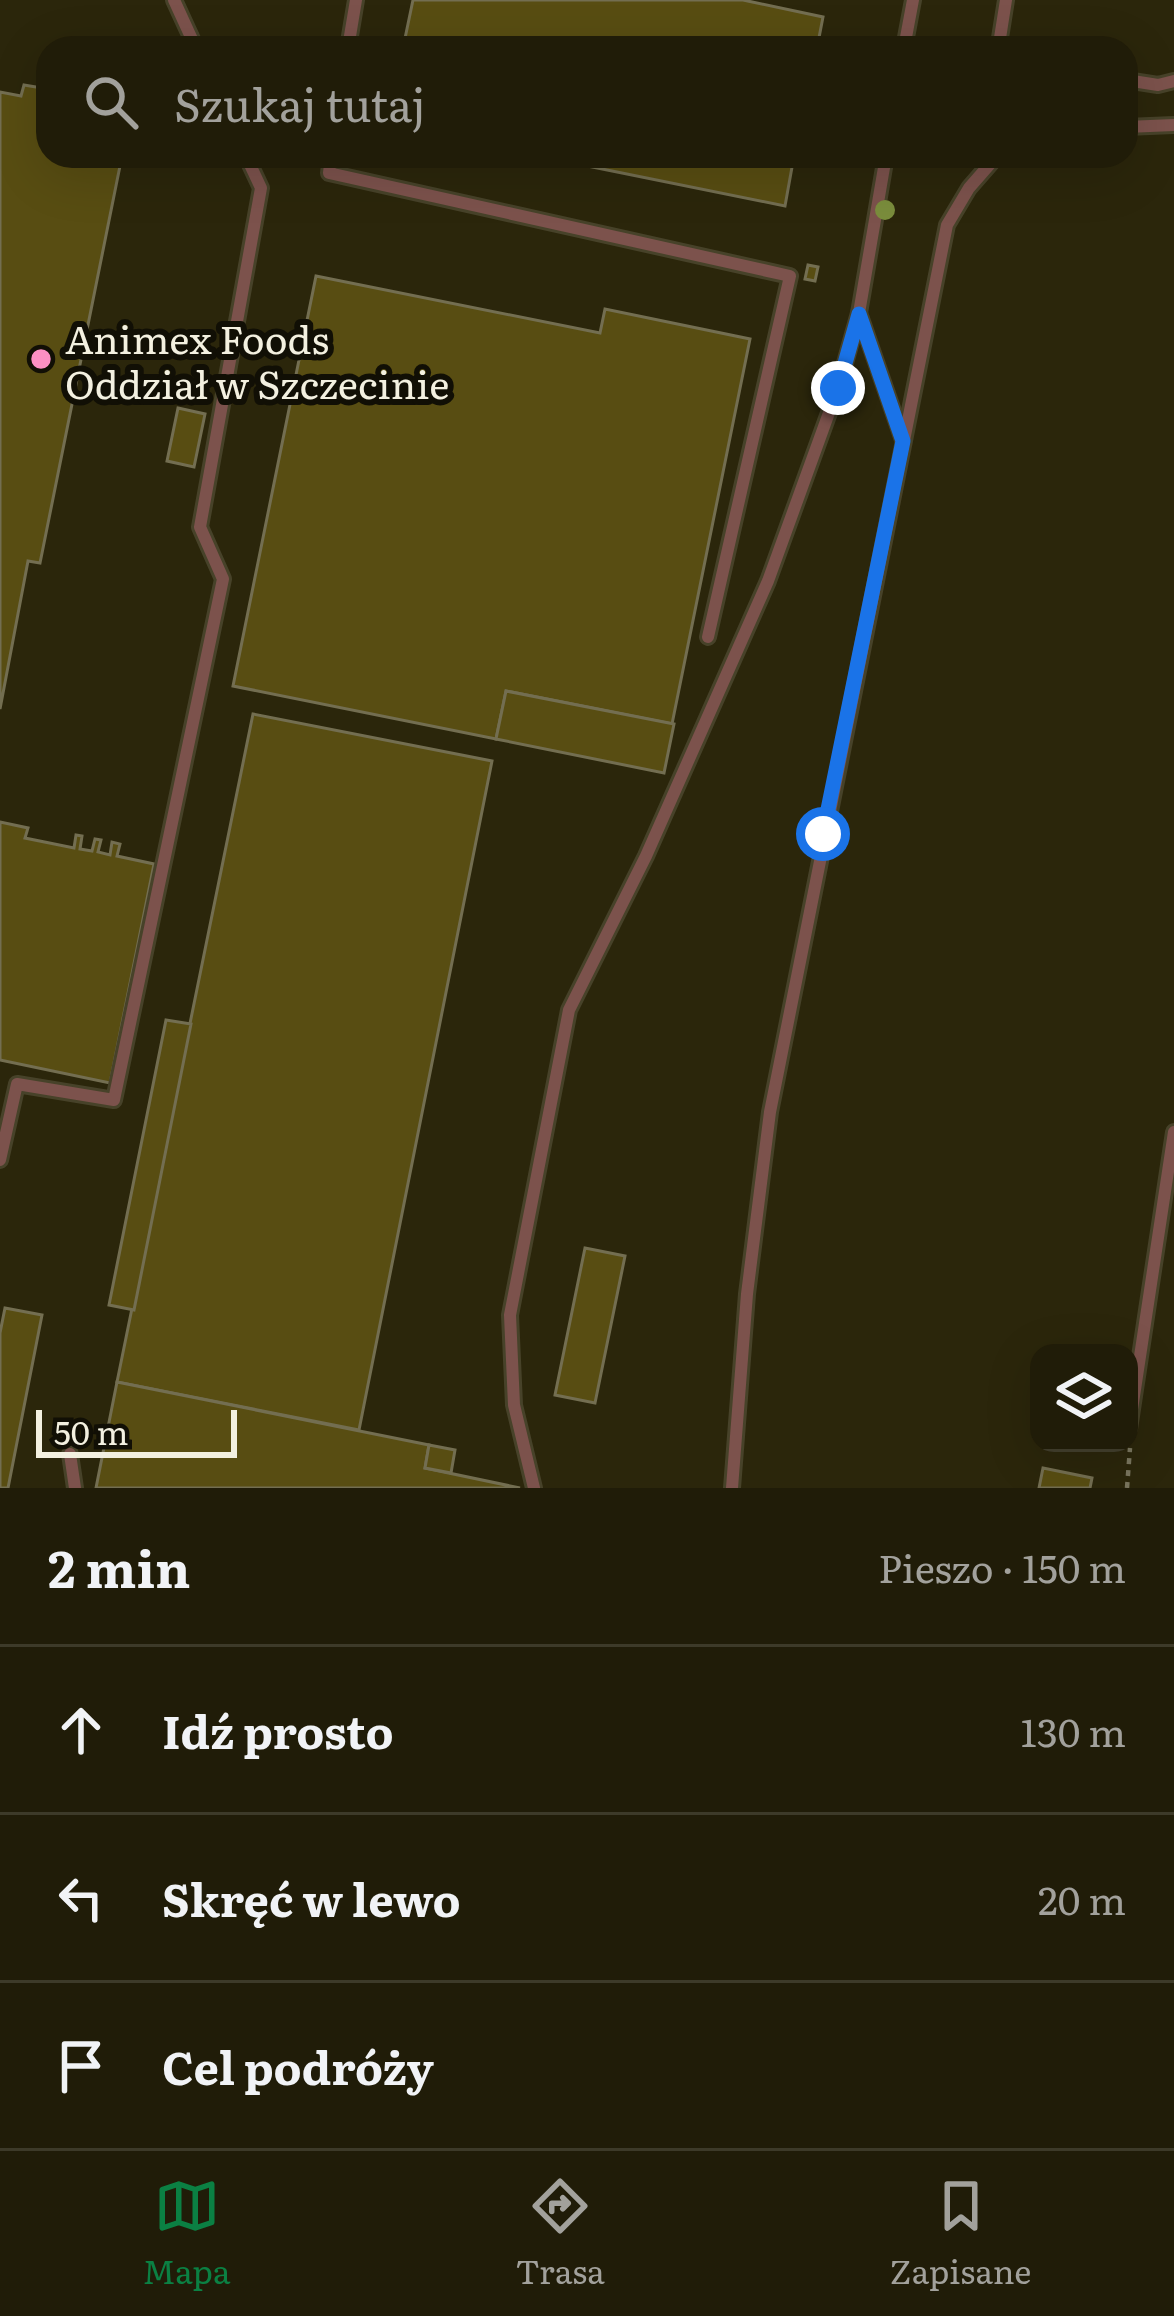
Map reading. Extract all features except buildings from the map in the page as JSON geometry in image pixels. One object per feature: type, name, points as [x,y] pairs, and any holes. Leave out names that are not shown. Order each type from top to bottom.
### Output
[{"type":"lane","points":[[174,0],[190,36]]},
{"type":"lane","points":[[351,36],[356,0]]},
{"type":"lane","points":[[906,36],[913,0]]},
{"type":"lane","points":[[1002,36],[1006,0]]},
{"type":"lane","points":[[1138,82],[1158,85],[1174,81]]},
{"type":"lane","points":[[1138,126],[1174,125]]},
{"type":"lane","points":[[0,1160],[17,1084],[114,1100],[223,579],[200,527],[261,188],[252,168]]},
{"type":"lane","points":[[330,168],[329,173],[790,276],[708,637]]},
{"type":"lane","points":[[534,1488],[514,1405],[510,1315],[569,1010],[646,856],[768,581],[838,388],[859,314],[884,168]]},
{"type":"lane","points":[[732,1488],[747,1294],[770,1112],[947,225],[986,168]]},
{"type":"lane","points":[[859,314],[903,441]]},
{"type":"lane","points":[[1138,1373],[1174,1132]]},
{"type":"lane","points":[[70,1454],[75,1488]]},
{"type":"path","points":[[1127,1488],[1128,1452]]},
{"type":"place","name":"Animex Foods Oddział w Szczecinie","points":[[41,359]]},
{"type":"route","points":[[823,834],[903,441],[859,314],[838,388]]}]
